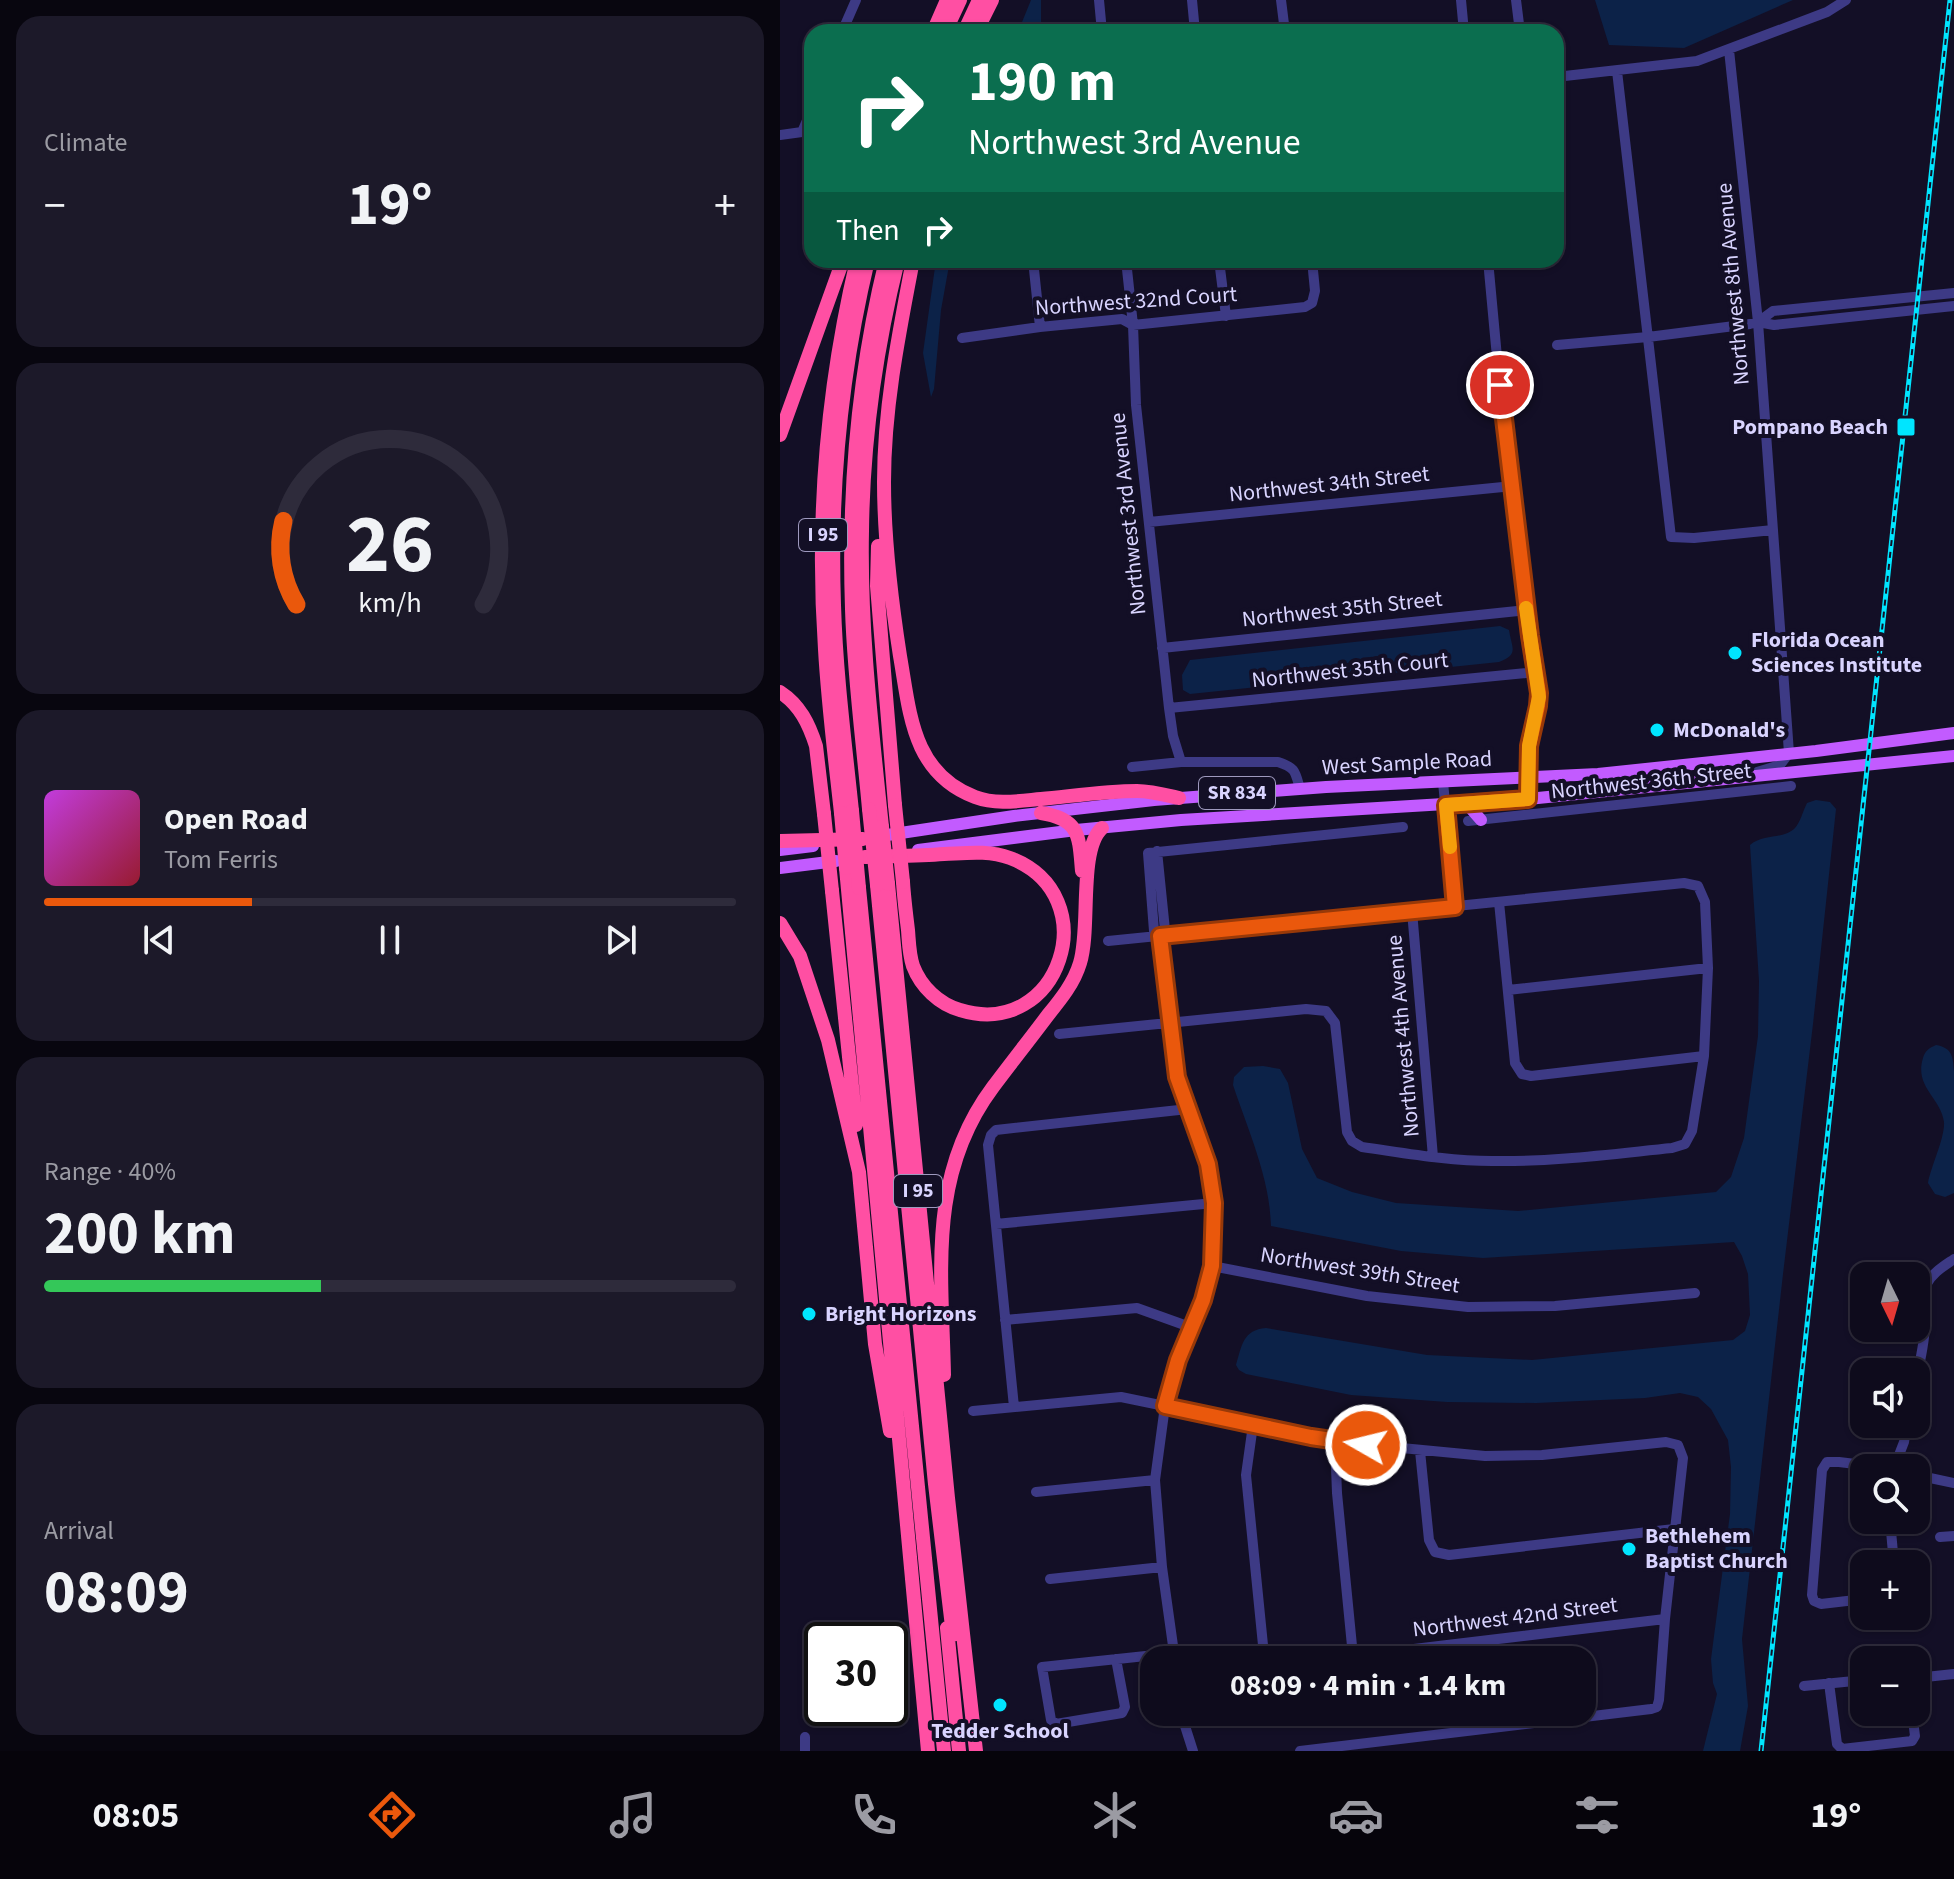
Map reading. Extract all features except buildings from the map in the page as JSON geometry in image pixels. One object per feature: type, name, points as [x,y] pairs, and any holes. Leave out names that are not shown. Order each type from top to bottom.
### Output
[{"type":"highway","points":[[936,24],[947,0]]},
{"type":"highway","points":[[949,24],[960,0]]},
{"type":"highway","points":[[968,24],[979,0]]},
{"type":"highway","points":[[980,24],[992,0]]},
{"type":"highway","points":[[780,435],[840,268]]},
{"type":"highway","name":"I 95","points":[[846,812],[825,648],[823,523],[828,429],[855,268]]},
{"type":"highway","points":[[866,268],[853,332],[839,441],[834,522],[836,646],[846,812],[944,1751]]},
{"type":"highway","points":[[874,807],[852,625],[851,530],[859,407],[884,268]]},
{"type":"highway","name":"I 95","points":[[896,268],[870,408],[862,530],[863,610],[874,807],[889,883],[948,1498],[976,1751]]},
{"type":"highway","points":[[912,268],[894,363],[884,479],[889,587],[909,712],[918,744],[927,760],[950,783],[977,798],[996,802],[1139,791],[1179,798]]},
{"type":"highway","points":[[884,479],[879,490],[877,586],[895,805],[889,883],[935,1484],[959,1751]]},
{"type":"highway","points":[[780,692],[797,706],[816,746],[857,1134],[875,1344],[908,1532]]},
{"type":"highway","points":[[1041,813],[1067,821],[1076,830],[1082,872],[1086,878]]},
{"type":"highway","points":[[948,1498],[953,1474],[944,1374],[942,1231],[949,1181],[959,1148],[974,1117],[1065,993],[1076,973],[1085,938],[1086,878],[1092,843],[1102,828]]},
{"type":"highway","points":[[780,841],[863,839]]},
{"type":"highway","points":[[865,857],[985,853],[1011,859],[1033,870],[1051,890],[1064,923],[1063,951],[1050,981],[1034,997],[1017,1008],[1001,1013],[973,1013],[945,1003],[930,993],[914,967],[889,883]]},
{"type":"highway","name":"I 95","points":[[854,889],[928,1751]]},
{"type":"highway","points":[[780,923],[800,956],[828,1040],[859,1172]]},
{"type":"highway","points":[[935,1484],[967,1751]]},
{"type":"main road","name":"West Sample Road","points":[[863,839],[1041,813],[1179,798],[1598,774],[1954,733]]},
{"type":"main road","name":"West Sample Road","points":[[865,857],[1076,830],[1223,817],[1528,799],[1954,756]]},
{"type":"main road","points":[[1467,804],[1474,821]]},
{"type":"main road","name":"SR 834","points":[[780,850],[863,839]]},
{"type":"main road","name":"SR 834","points":[[780,868],[865,857]]},
{"type":"street","points":[[846,24],[856,0]]},
{"type":"street","points":[[1099,0],[1101,24]]},
{"type":"street","points":[[1192,0],[1194,24]]},
{"type":"street","points":[[1281,0],[1284,24]]},
{"type":"street","points":[[1461,0],[1463,24]]},
{"type":"street","points":[[1516,0],[1519,24]]},
{"type":"street","points":[[1564,76],[1697,61],[1827,12],[1846,0]]},
{"type":"street","name":"Northwest 8th Avenue","points":[[1729,50],[1758,322],[1789,753]]},
{"type":"street","points":[[1617,71],[1671,537],[1694,538],[1773,530]]},
{"type":"street","points":[[780,135],[802,132],[804,127]]},
{"type":"street","points":[[1034,268],[1040,327]]},
{"type":"street","name":"Northwest 3rd Avenue","points":[[1127,268],[1136,405],[1162,648],[1173,736],[1181,762]]},
{"type":"street","points":[[1220,268],[1226,316]]},
{"type":"street","name":"Northwest 32nd Court","points":[[962,338],[1122,319],[1133,325],[1305,307],[1312,303],[1315,291],[1313,268]]},
{"type":"street","points":[[1489,268],[1539,701],[1530,740],[1528,799]]},
{"type":"street","points":[[1758,322],[1773,311],[1954,293]]},
{"type":"street","points":[[1557,345],[1758,322],[1774,325],[1954,306]]},
{"type":"street","name":"Northwest 34th Street","points":[[1149,522],[1513,486]]},
{"type":"street","name":"Northwest 35th Street","points":[[1162,648],[1527,610]]},
{"type":"street","name":"Northwest 35th Court","points":[[1169,708],[1536,672]]},
{"type":"street","points":[[1740,792],[1741,776],[1780,765],[1789,753]]},
{"type":"street","points":[[1132,767],[1181,762],[1278,762],[1295,771],[1300,789]]},
{"type":"street","points":[[1443,782],[1455,907]]},
{"type":"street","name":"Northwest 36th Street","points":[[1474,821],[1791,786]]},
{"type":"street","points":[[1173,1646],[1162,1567],[1155,1480],[1165,1406],[1212,1266],[1214,1203],[1208,1164],[1177,1077],[1160,936],[1165,930],[1152,852],[1403,827]]},
{"type":"street","points":[[1059,1034],[1306,1009],[1326,1011],[1335,1023],[1347,1132],[1352,1141],[1362,1147],[1433,1157],[1532,1161],[1672,1148],[1685,1144],[1692,1131],[1704,1056],[1708,968],[1705,902],[1698,886],[1684,883],[1108,941]]},
{"type":"street","points":[[1499,902],[1515,1063],[1522,1074],[1531,1076],[1704,1056]]},
{"type":"street","name":"Northwest 4th Avenue","points":[[1412,911],[1433,1157]]},
{"type":"street","points":[[1508,990],[1708,968]]},
{"type":"street","points":[[1014,1407],[988,1145],[991,1135],[996,1130],[1188,1109]]},
{"type":"street","points":[[996,1224],[1214,1203]]},
{"type":"street","points":[[1920,1358],[1925,1323],[1923,1295],[1933,1274],[1954,1259]]},
{"type":"street","name":"Northwest 39th Street","points":[[1212,1266],[1367,1296],[1468,1307],[1555,1306],[1695,1293]]},
{"type":"street","points":[[1005,1320],[1137,1308],[1190,1327]]},
{"type":"street","points":[[973,1411],[1121,1397],[1339,1442],[1420,1451],[1485,1456],[1542,1455],[1666,1442],[1678,1445],[1683,1458],[1657,1707],[1300,1751]]},
{"type":"street","points":[[1253,1425],[1246,1475],[1263,1646]]},
{"type":"street","points":[[1339,1442],[1337,1493],[1352,1646]]},
{"type":"street","points":[[1420,1451],[1429,1540],[1435,1552],[1449,1555],[1674,1529]]},
{"type":"street","points":[[1850,1463],[1827,1462],[1822,1470],[1812,1595],[1814,1601],[1821,1604],[1850,1601]]},
{"type":"street","points":[[1930,1478],[1954,1483]]},
{"type":"street","points":[[1036,1492],[1155,1480]]},
{"type":"street","points":[[1940,1537],[1954,1536]]},
{"type":"street","points":[[1050,1579],[1162,1567]]},
{"type":"street","name":"Northwest 42nd Street","points":[[1437,1646],[1665,1619]]},
{"type":"street","points":[[1116,1659],[1125,1707],[1122,1713],[1056,1724],[1051,1720],[1042,1667],[1116,1659],[1140,1658]]},
{"type":"street","points":[[1930,1677],[1954,1674]]},
{"type":"street","points":[[1804,1686],[1850,1681]]},
{"type":"street","points":[[1829,1683],[1837,1744],[1842,1749],[1912,1741],[1915,1736],[1914,1726]]},
{"type":"street","points":[[1185,1726],[1193,1751]]},
{"type":"street","points":[[805,1737],[805,1751]]},
{"type":"water","points":[[1031,0],[1041,0],[1041,24],[1021,24]]},
{"type":"water","points":[[1595,0],[1793,0],[1684,48],[1609,45]]},
{"type":"water","points":[[935,268],[949,268],[931,397],[923,353]]},
{"type":"water","points":[[1500,626],[1509,630],[1513,650],[1499,662],[1190,694],[1183,690],[1182,675],[1190,660]]},
{"type":"water","points":[[1816,800],[1830,802],[1836,809],[1742,1639],[1748,1706],[1740,1751],[1703,1751],[1717,1694],[1711,1659],[1730,1514],[1731,1467],[1728,1440],[1711,1409],[1698,1397],[1680,1393],[1645,1398],[1536,1403],[1447,1402],[1351,1395],[1246,1374],[1236,1365],[1248,1335],[1266,1328],[1427,1355],[1532,1360],[1733,1340],[1745,1331],[1750,1315],[1748,1274],[1734,1242],[1483,1258],[1401,1251],[1271,1226],[1267,1190],[1233,1085],[1234,1077],[1244,1067],[1280,1069],[1288,1083],[1302,1149],[1317,1178],[1352,1192],[1396,1203],[1518,1211],[1716,1192],[1731,1177],[1744,1138],[1758,1036],[1759,981],[1750,845],[1790,832],[1807,803]]},
{"type":"water","points":[[1936,1045],[1951,1054],[1954,1071],[1954,1193],[1945,1197],[1935,1194],[1928,1183],[1944,1122],[1925,1085],[1921,1068],[1925,1053]]},
{"type":"railway","points":[[1761,1751],[1950,0]]},
{"type":"slow traffic","points":[[1450,847],[1446,805],[1528,799],[1529,746],[1539,697],[1526,608]]},
{"type":"place","name":"Pompano Beach","points":[[1906,427]]},
{"type":"place","name":"Florida Ocean Sciences Institute","points":[[1735,653]]},
{"type":"place","name":"McDonald's","points":[[1657,730]]},
{"type":"place","name":"Bright Horizons","points":[[809,1314]]},
{"type":"place","name":"Bethlehem Baptist Church","points":[[1629,1549]]},
{"type":"place","name":"Tedder School","points":[[1000,1705]]},
{"type":"route","points":[[1366,1445],[1311,1437],[1165,1406],[1212,1266],[1214,1203],[1208,1164],[1177,1077],[1160,936],[1455,907],[1446,805],[1528,799],[1529,746],[1539,693],[1500,385]]}]
